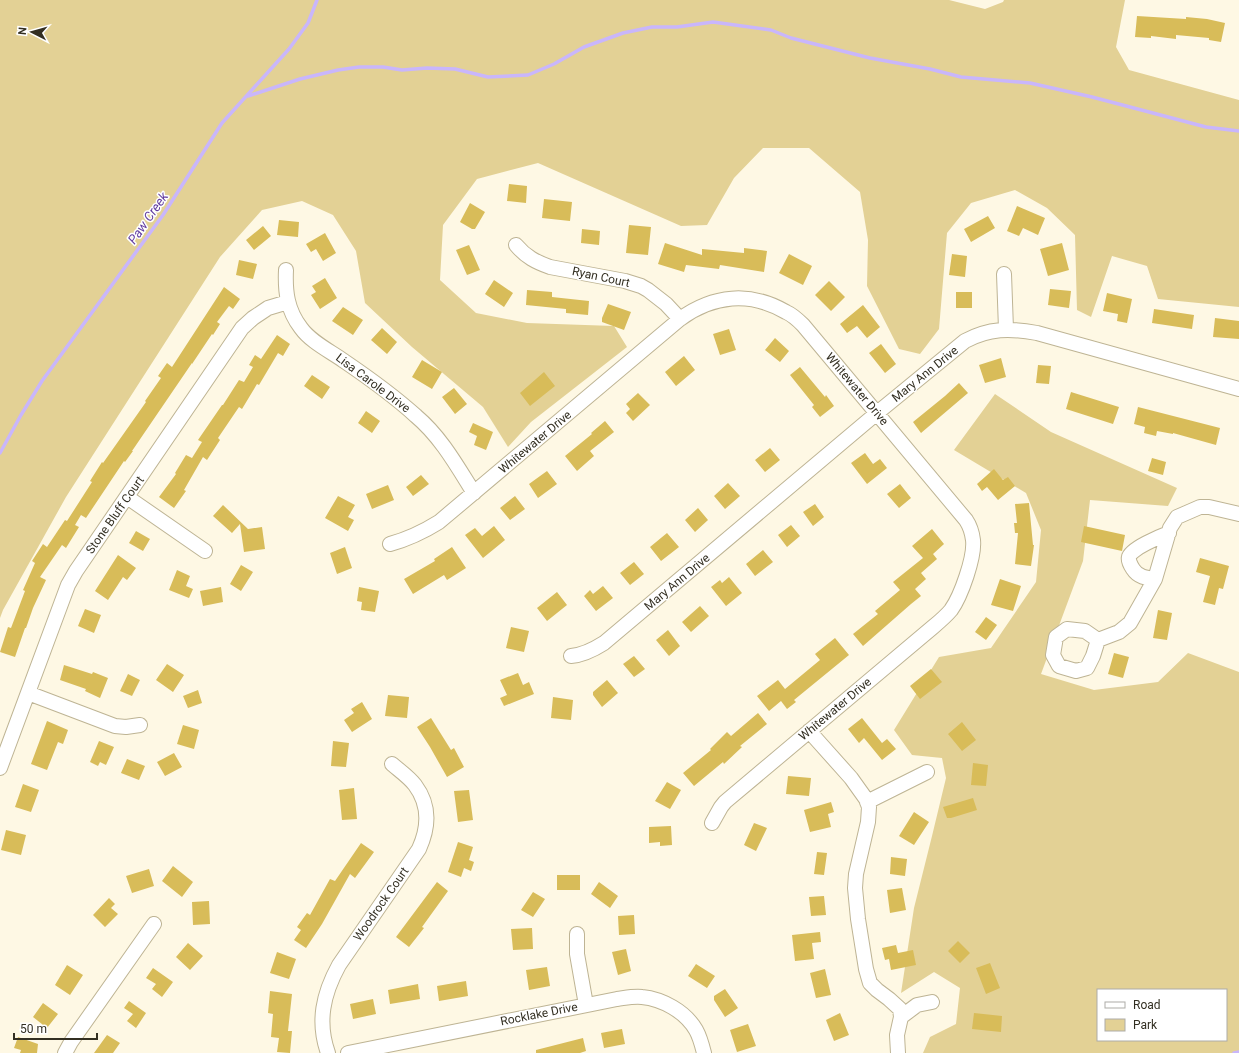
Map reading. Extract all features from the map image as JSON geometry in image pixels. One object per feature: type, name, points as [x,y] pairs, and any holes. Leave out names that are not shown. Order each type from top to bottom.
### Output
[{"type":"street","name":"Ryan Court","points":[[516,245],[524,254],[550,267],[626,281],[641,286],[666,304],[680,319]]},
{"type":"street","name":"Lisa Carole Drive","points":[[286,270],[285,286],[288,302],[292,313],[301,328],[312,339],[369,378],[427,426],[446,449],[474,493]]},
{"type":"street","points":[[1004,274],[1006,329]]},
{"type":"street","name":"Whitewater Drive","points":[[390,544],[422,533],[439,522],[680,319],[692,311],[718,300],[734,298],[754,299],[788,312],[803,325],[966,520],[971,529],[974,542],[971,560],[958,599],[950,611],[726,802],[721,807],[712,823]]},
{"type":"street","name":"Stone Bluff Court","points":[[0,768],[68,585],[76,572],[242,328],[253,318],[268,308],[288,302]]},
{"type":"street","name":"Mary Ann Drive","points":[[571,656],[589,652],[604,643],[877,413],[965,341],[987,332],[1006,329],[1037,333],[1239,388]]},
{"type":"street","points":[[127,497],[205,551]]},
{"type":"street","points":[[1098,640],[1118,632],[1130,623],[1155,579],[1170,528],[1178,517],[1200,507],[1209,507],[1239,514]]},
{"type":"street","points":[[1155,579],[1144,578],[1136,573],[1131,567],[1129,557],[1130,554],[1137,548],[1169,533]]},
{"type":"street","points":[[28,693],[115,726],[126,727],[140,725]]},
{"type":"street","points":[[809,731],[851,778],[867,802],[869,813],[868,822],[856,874],[855,888],[858,919],[866,969],[870,983],[900,1009],[901,1017],[897,1035],[898,1053]]},
{"type":"street","name":"Woodrock Court","points":[[328,1053],[323,1040],[322,1021],[328,986],[332,977],[419,849],[425,837],[427,815],[422,796],[415,784],[392,764]]},
{"type":"street","points":[[867,802],[927,772]]},
{"type":"street","points":[[65,1053],[71,1042],[154,924]]},
{"type":"street","points":[[577,934],[576,947],[586,1005]]},
{"type":"street","name":"Rocklake Drive","points":[[348,1053],[631,997],[656,999],[673,1008],[688,1020],[696,1029],[704,1053]]},
{"type":"street","points":[[901,1017],[917,1005],[932,1002]]},
{"type":"green space","points":[[0,0],[949,0],[985,9],[1003,2],[1004,0],[1125,0],[1116,47],[1129,70],[1239,100],[1239,307],[1158,299],[1147,266],[1112,256],[1091,317],[1077,310],[1075,235],[1047,208],[1015,190],[971,203],[947,233],[939,329],[920,354],[899,349],[867,286],[868,240],[860,192],[809,148],[763,148],[734,178],[707,225],[681,226],[538,163],[477,179],[443,225],[440,280],[476,313],[527,323],[614,326],[627,347],[531,422],[508,447],[483,407],[412,347],[365,303],[356,251],[333,215],[302,201],[262,210],[220,257],[66,497],[0,618]]},
{"type":"green space","points":[[995,394],[1051,432],[1177,488],[1168,506],[1090,500],[1083,561],[1041,674],[1094,690],[1158,682],[1188,653],[1239,672],[1239,1053],[923,1053],[930,1037],[956,1024],[960,988],[934,972],[901,993],[914,908],[946,778],[942,758],[912,755],[894,730],[939,657],[991,648],[1036,582],[1041,530],[1026,493],[954,450]]},
{"type":"building","points":[[1137,16],[1186,19],[1186,17],[1207,19],[1225,23],[1221,42],[1209,40],[1209,38],[1176,35],[1176,39],[1151,36],[1151,38],[1135,37]]},
{"type":"building","points":[[509,184],[527,186],[526,203],[507,201]]},
{"type":"building","points":[[544,199],[572,202],[570,221],[542,218]]},
{"type":"building","points":[[470,203],[485,212],[475,229],[472,229],[460,222]]},
{"type":"building","points":[[1017,206],[1045,218],[1038,235],[1023,228],[1019,236],[1007,231]]},
{"type":"building","points":[[988,216],[995,228],[971,242],[964,229]]},
{"type":"building","points":[[279,220],[299,222],[298,237],[277,235]]},
{"type":"building","points":[[629,225],[651,227],[648,255],[626,253]]},
{"type":"building","points":[[263,226],[271,236],[254,250],[246,240]]},
{"type":"building","points":[[582,229],[600,231],[599,245],[581,243]]},
{"type":"building","points":[[325,233],[336,253],[323,261],[316,249],[311,252],[306,244]]},
{"type":"building","points":[[665,243],[702,255],[702,249],[744,253],[744,248],[767,251],[764,272],[720,265],[719,269],[686,265],[684,272],[658,264]]},
{"type":"building","points":[[1062,243],[1069,270],[1048,276],[1040,249]]},
{"type":"building","points":[[469,245],[480,270],[467,275],[456,250]]},
{"type":"building","points":[[789,254],[812,266],[803,285],[779,273]]},
{"type":"building","points":[[952,254],[967,256],[965,277],[949,275]]},
{"type":"building","points":[[239,260],[257,264],[253,279],[236,275]]},
{"type":"building","points":[[325,278],[337,298],[320,309],[311,295],[316,292],[312,286]]},
{"type":"building","points":[[494,280],[513,293],[504,307],[485,294]]},
{"type":"building","points":[[829,281],[845,297],[831,311],[815,295]]},
{"type":"building","points":[[224,287],[240,299],[233,309],[229,306],[217,322],[220,324],[213,335],[212,334],[86,518],[81,515],[75,525],[79,527],[66,548],[62,545],[40,577],[46,580],[33,608],[15,657],[0,652],[8,627],[11,628],[25,591],[23,590],[35,563],[32,561],[43,544],[47,547],[65,520],[67,521],[92,482],[90,481],[102,462],[103,463],[146,402],[145,401],[161,378],[158,376],[167,363],[172,367]]},
{"type":"building","points":[[1050,289],[1071,291],[1069,308],[1048,305]]},
{"type":"building","points":[[527,290],[552,292],[552,297],[589,301],[588,315],[566,313],[566,309],[526,305]]},
{"type":"building","points":[[956,292],[972,292],[972,308],[956,308]]},
{"type":"building","points":[[1107,293],[1132,299],[1127,323],[1117,321],[1118,314],[1103,311]]},
{"type":"building","points":[[608,304],[631,312],[624,330],[602,322],[602,318]]},
{"type":"building","points":[[863,305],[880,327],[867,338],[857,326],[847,333],[840,324]]},
{"type":"building","points":[[343,307],[363,320],[353,335],[332,321]]},
{"type":"building","points":[[1154,309],[1194,315],[1192,329],[1152,323]]},
{"type":"building","points":[[1215,318],[1239,321],[1239,339],[1213,337]]},
{"type":"building","points":[[382,328],[397,342],[387,354],[371,340]]},
{"type":"building","points":[[729,329],[736,350],[720,355],[713,334]]},
{"type":"building","points":[[277,335],[290,344],[283,356],[278,353],[259,385],[257,384],[242,409],[239,407],[218,438],[220,440],[207,460],[203,457],[184,490],[186,491],[174,508],[159,497],[176,474],[175,473],[186,455],[192,458],[202,442],[198,440],[239,380],[244,382],[253,367],[249,365],[255,355],[261,359]]},
{"type":"building","points":[[775,338],[789,351],[780,362],[765,350]]},
{"type":"building","points":[[881,344],[896,364],[885,373],[869,353]]},
{"type":"building","points":[[684,356],[695,370],[676,386],[665,372]]},
{"type":"building","points":[[1001,358],[1006,377],[985,383],[979,365]]},
{"type":"building","points":[[422,360],[442,372],[432,389],[412,377]]},
{"type":"building","points":[[1038,365],[1051,366],[1049,384],[1036,383]]},
{"type":"building","points":[[800,367],[834,406],[820,417],[812,407],[814,405],[790,375]]},
{"type":"building","points":[[544,372],[555,386],[530,406],[520,393]]},
{"type":"building","points":[[312,375],[330,387],[322,399],[304,386]]},
{"type":"building","points":[[959,383],[968,393],[921,433],[913,422]]},
{"type":"building","points":[[454,388],[467,404],[455,414],[442,397]]},
{"type":"building","points":[[1071,392],[1119,407],[1113,424],[1066,409]]},
{"type":"building","points":[[638,393],[650,405],[633,421],[626,413],[630,409],[626,404]]},
{"type":"building","points":[[1138,407],[1220,428],[1216,445],[1173,433],[1157,431],[1156,436],[1144,433],[1145,427],[1134,424]]},
{"type":"building","points":[[366,411],[380,421],[372,433],[358,423]]},
{"type":"building","points":[[605,421],[614,432],[590,451],[594,456],[577,471],[565,456],[592,434],[591,433]]},
{"type":"building","points":[[473,423],[493,432],[486,450],[474,445],[477,436],[469,432]]},
{"type":"building","points":[[770,448],[780,460],[765,472],[755,460]]},
{"type":"building","points":[[865,453],[873,464],[880,459],[887,468],[867,484],[851,463]]},
{"type":"building","points":[[1152,458],[1166,462],[1163,475],[1148,471]]},
{"type":"building","points":[[994,469],[1003,480],[1008,477],[1015,486],[998,500],[987,487],[982,491],[977,484]]},
{"type":"building","points":[[547,471],[557,484],[538,498],[529,484]]},
{"type":"building","points":[[421,475],[429,484],[413,496],[406,487]]},
{"type":"building","points":[[728,483],[740,496],[725,509],[714,496]]},
{"type":"building","points":[[900,484],[911,498],[899,508],[887,494]]},
{"type":"building","points":[[388,485],[394,500],[372,509],[366,494]]},
{"type":"building","points":[[338,496],[355,505],[348,517],[354,520],[348,531],[325,518]]},
{"type":"building","points":[[515,496],[525,509],[510,520],[500,508]]},
{"type":"building","points":[[1029,503],[1034,545],[1031,566],[1015,564],[1018,533],[1015,533],[1014,523],[1017,523],[1015,504]]},
{"type":"building","points":[[815,504],[824,517],[813,526],[803,512]]},
{"type":"building","points":[[223,505],[248,529],[262,527],[265,549],[244,552],[240,524],[232,533],[213,516]]},
{"type":"building","points":[[698,508],[708,520],[695,532],[685,520]]},
{"type":"building","points":[[791,525],[800,536],[787,547],[778,535]]},
{"type":"building","points":[[494,526],[505,540],[483,558],[465,535],[475,528],[482,536]]},
{"type":"building","points":[[1084,526],[1125,535],[1122,551],[1081,542]]},
{"type":"building","points":[[932,529],[944,544],[933,554],[937,559],[921,573],[926,579],[915,589],[921,596],[863,646],[853,634],[878,614],[875,611],[900,590],[893,582],[923,558],[912,546]]},
{"type":"building","points":[[136,531],[150,539],[143,551],[129,543]]},
{"type":"building","points":[[667,533],[679,547],[661,561],[650,547]]},
{"type":"building","points":[[345,547],[352,568],[337,574],[330,553]]},
{"type":"building","points":[[452,547],[466,568],[447,580],[444,575],[413,594],[404,579],[435,561],[434,559]]},
{"type":"building","points":[[763,550],[773,562],[755,576],[746,564]]},
{"type":"building","points":[[118,555],[136,568],[127,580],[123,577],[108,600],[95,591]]},
{"type":"building","points":[[1200,558],[1229,566],[1223,589],[1219,588],[1215,605],[1203,602],[1210,576],[1196,572]]},
{"type":"building","points":[[634,562],[644,574],[630,585],[620,573]]},
{"type":"building","points":[[241,565],[253,572],[241,591],[230,584]]},
{"type":"building","points":[[177,570],[190,576],[186,586],[193,589],[189,598],[169,590]]},
{"type":"building","points":[[729,577],[742,593],[726,606],[711,587],[720,580],[722,583]]},
{"type":"building","points":[[1000,579],[1021,586],[1013,611],[991,605]]},
{"type":"building","points":[[603,586],[613,598],[596,611],[584,596],[590,590],[593,594]]},
{"type":"building","points":[[221,587],[223,602],[203,606],[200,591]]},
{"type":"building","points":[[359,587],[379,591],[375,612],[361,610],[362,602],[357,601]]},
{"type":"building","points":[[557,592],[567,605],[547,621],[537,608]]},
{"type":"building","points":[[700,606],[709,616],[691,632],[682,622]]},
{"type":"building","points":[[85,609],[101,615],[94,633],[78,626]]},
{"type":"building","points":[[1158,610],[1172,613],[1167,640],[1153,638]]},
{"type":"building","points":[[986,617],[997,625],[986,640],[975,632]]},
{"type":"building","points":[[511,627],[529,631],[524,652],[506,648]]},
{"type":"building","points":[[668,630],[680,646],[669,656],[656,640]]},
{"type":"building","points":[[835,638],[849,655],[794,700],[796,702],[787,709],[781,701],[769,711],[757,696],[778,680],[785,689],[820,660],[815,654]]},
{"type":"building","points":[[1114,653],[1129,657],[1123,678],[1108,674]]},
{"type":"building","points":[[634,656],[645,669],[634,677],[623,664]]},
{"type":"building","points":[[167,664],[184,675],[173,692],[156,680]]},
{"type":"building","points":[[64,665],[92,674],[93,672],[108,678],[100,698],[85,691],[86,689],[60,680]]},
{"type":"building","points":[[931,669],[942,682],[920,699],[910,686]]},
{"type":"building","points":[[518,673],[523,685],[529,682],[534,694],[504,706],[500,698],[507,695],[500,680]]},
{"type":"building","points":[[128,674],[140,680],[132,696],[120,691]]},
{"type":"building","points":[[607,680],[618,693],[602,707],[593,695],[593,692]]},
{"type":"building","points":[[198,690],[202,703],[188,708],[183,696]]},
{"type":"building","points":[[388,695],[409,697],[407,718],[385,716]]},
{"type":"building","points":[[553,697],[573,700],[571,720],[551,718]]},
{"type":"building","points":[[362,702],[372,719],[352,732],[344,720],[354,713],[351,709]]},
{"type":"building","points":[[758,713],[767,724],[740,746],[742,747],[724,764],[723,762],[694,786],[683,773],[711,750],[710,749],[727,732],[731,736]]},
{"type":"building","points":[[431,718],[451,750],[454,748],[464,767],[447,777],[417,727]]},
{"type":"building","points":[[862,718],[882,743],[887,739],[896,749],[882,760],[864,738],[859,743],[848,729]]},
{"type":"building","points":[[47,721],[68,730],[63,744],[58,742],[47,770],[31,764]]},
{"type":"building","points":[[962,722],[976,740],[962,751],[948,734]]},
{"type":"building","points":[[183,725],[199,730],[194,749],[177,744]]},
{"type":"building","points":[[99,741],[114,747],[106,765],[100,762],[98,766],[90,762]]},
{"type":"building","points":[[333,741],[349,743],[346,767],[331,766]]},
{"type":"building","points":[[174,753],[182,767],[165,776],[157,762]]},
{"type":"building","points":[[127,759],[145,766],[139,780],[121,773]]},
{"type":"building","points":[[973,763],[988,765],[986,786],[971,785]]},
{"type":"building","points":[[788,776],[811,778],[809,796],[786,794]]},
{"type":"building","points":[[667,782],[681,790],[670,809],[655,801]]},
{"type":"building","points":[[23,784],[39,790],[31,812],[15,807]]},
{"type":"building","points":[[354,788],[357,819],[342,820],[339,790]]},
{"type":"building","points":[[469,790],[473,820],[458,822],[454,791]]},
{"type":"building","points":[[973,798],[977,810],[947,818],[943,807]]},
{"type":"building","points":[[831,802],[834,812],[828,814],[831,827],[810,832],[804,810]]},
{"type":"building","points":[[914,812],[929,822],[914,845],[899,836]]},
{"type":"building","points":[[754,823],[767,828],[756,851],[744,845]]},
{"type":"building","points":[[671,826],[672,845],[660,846],[660,842],[649,843],[649,827]]},
{"type":"building","points":[[6,830],[26,835],[21,855],[1,850]]},
{"type":"building","points":[[458,842],[473,847],[469,860],[474,862],[471,871],[464,868],[461,877],[448,872]]},
{"type":"building","points":[[361,843],[374,852],[355,878],[350,874],[322,924],[306,948],[294,940],[301,930],[297,927],[307,913],[310,915],[330,879],[335,881]]},
{"type":"building","points":[[817,852],[827,853],[824,875],[814,874]]},
{"type":"building","points":[[891,857],[907,859],[905,876],[890,874]]},
{"type":"building","points":[[173,866],[193,882],[182,897],[162,881]]},
{"type":"building","points":[[149,869],[154,886],[132,893],[126,876]]},
{"type":"building","points":[[557,875],[580,875],[580,890],[557,890]]},
{"type":"building","points":[[437,882],[448,891],[422,927],[424,928],[409,947],[396,937]]},
{"type":"building","points":[[599,882],[618,896],[610,908],[591,894]]},
{"type":"building","points":[[902,888],[906,910],[890,913],[887,890]]},
{"type":"building","points":[[533,892],[545,899],[533,917],[521,910]]},
{"type":"building","points":[[824,896],[826,915],[811,916],[809,897]]},
{"type":"building","points":[[109,898],[115,904],[111,908],[118,914],[105,927],[93,915]]},
{"type":"building","points":[[209,901],[210,924],[193,925],[192,902]]},
{"type":"building","points":[[634,915],[635,934],[619,935],[618,916]]},
{"type":"building","points":[[532,928],[533,949],[513,950],[511,929]]},
{"type":"building","points":[[820,932],[821,942],[812,943],[814,959],[795,961],[792,935]]},
{"type":"building","points":[[958,941],[970,953],[960,963],[948,951]]},
{"type":"building","points":[[188,943],[203,956],[190,970],[176,957]]},
{"type":"building","points":[[896,945],[898,953],[913,950],[916,965],[891,970],[889,959],[885,960],[882,948]]},
{"type":"building","points":[[626,949],[631,971],[618,975],[612,952]]},
{"type":"building","points":[[277,952],[296,959],[289,979],[270,973]]},
{"type":"building","points":[[990,963],[1000,988],[986,994],[976,968]]},
{"type":"building","points":[[696,964],[715,976],[707,988],[688,976]]},
{"type":"building","points":[[67,965],[83,975],[70,995],[55,985]]},
{"type":"building","points":[[547,967],[550,986],[529,990],[526,970]]},
{"type":"building","points":[[153,968],[173,982],[162,997],[152,989],[156,984],[146,978]]},
{"type":"building","points":[[825,969],[831,995],[816,998],[810,973]]},
{"type":"building","points":[[466,981],[468,996],[439,1001],[437,986]]},
{"type":"building","points":[[418,984],[420,999],[390,1004],[388,990]]},
{"type":"building","points":[[725,989],[738,1008],[725,1017],[714,1000],[714,996]]},
{"type":"building","points":[[270,991],[292,994],[288,1031],[292,1031],[290,1053],[277,1052],[279,1038],[271,1037],[273,1014],[268,1013]]},
{"type":"building","points":[[373,999],[376,1014],[353,1019],[350,1004]]},
{"type":"building","points":[[129,1001],[146,1013],[136,1028],[127,1021],[133,1014],[124,1008]]},
{"type":"building","points":[[43,1003],[58,1014],[47,1028],[33,1017]]},
{"type":"building","points":[[840,1013],[849,1035],[834,1041],[826,1020]]},
{"type":"building","points":[[974,1013],[1002,1016],[1001,1032],[972,1029]]},
{"type":"building","points":[[748,1024],[756,1046],[737,1052],[730,1030]]},
{"type":"building","points":[[622,1029],[625,1044],[604,1048],[601,1033]]},
{"type":"building","points":[[107,1035],[120,1043],[113,1053],[94,1053]]},
{"type":"building","points":[[18,1037],[38,1044],[37,1053],[20,1053],[21,1050],[14,1048]]},
{"type":"building","points":[[583,1038],[586,1051],[580,1053],[536,1053],[536,1050]]},
{"type":"waterway","name":"Paw Creek","points":[[0,453],[42,381],[163,215],[222,123],[289,49],[308,23],[317,0]]},
{"type":"waterway","points":[[248,96],[300,79],[338,70],[359,67],[383,67],[402,70],[427,68],[455,69],[488,77],[528,75],[554,64],[584,47],[623,33],[652,27],[677,27],[713,22],[771,30],[791,38],[870,58],[930,69],[961,77],[1030,83],[1092,97],[1206,127],[1239,131]]},
{"type":"waterway","points":[[1234,1053],[1239,1052]]}]
